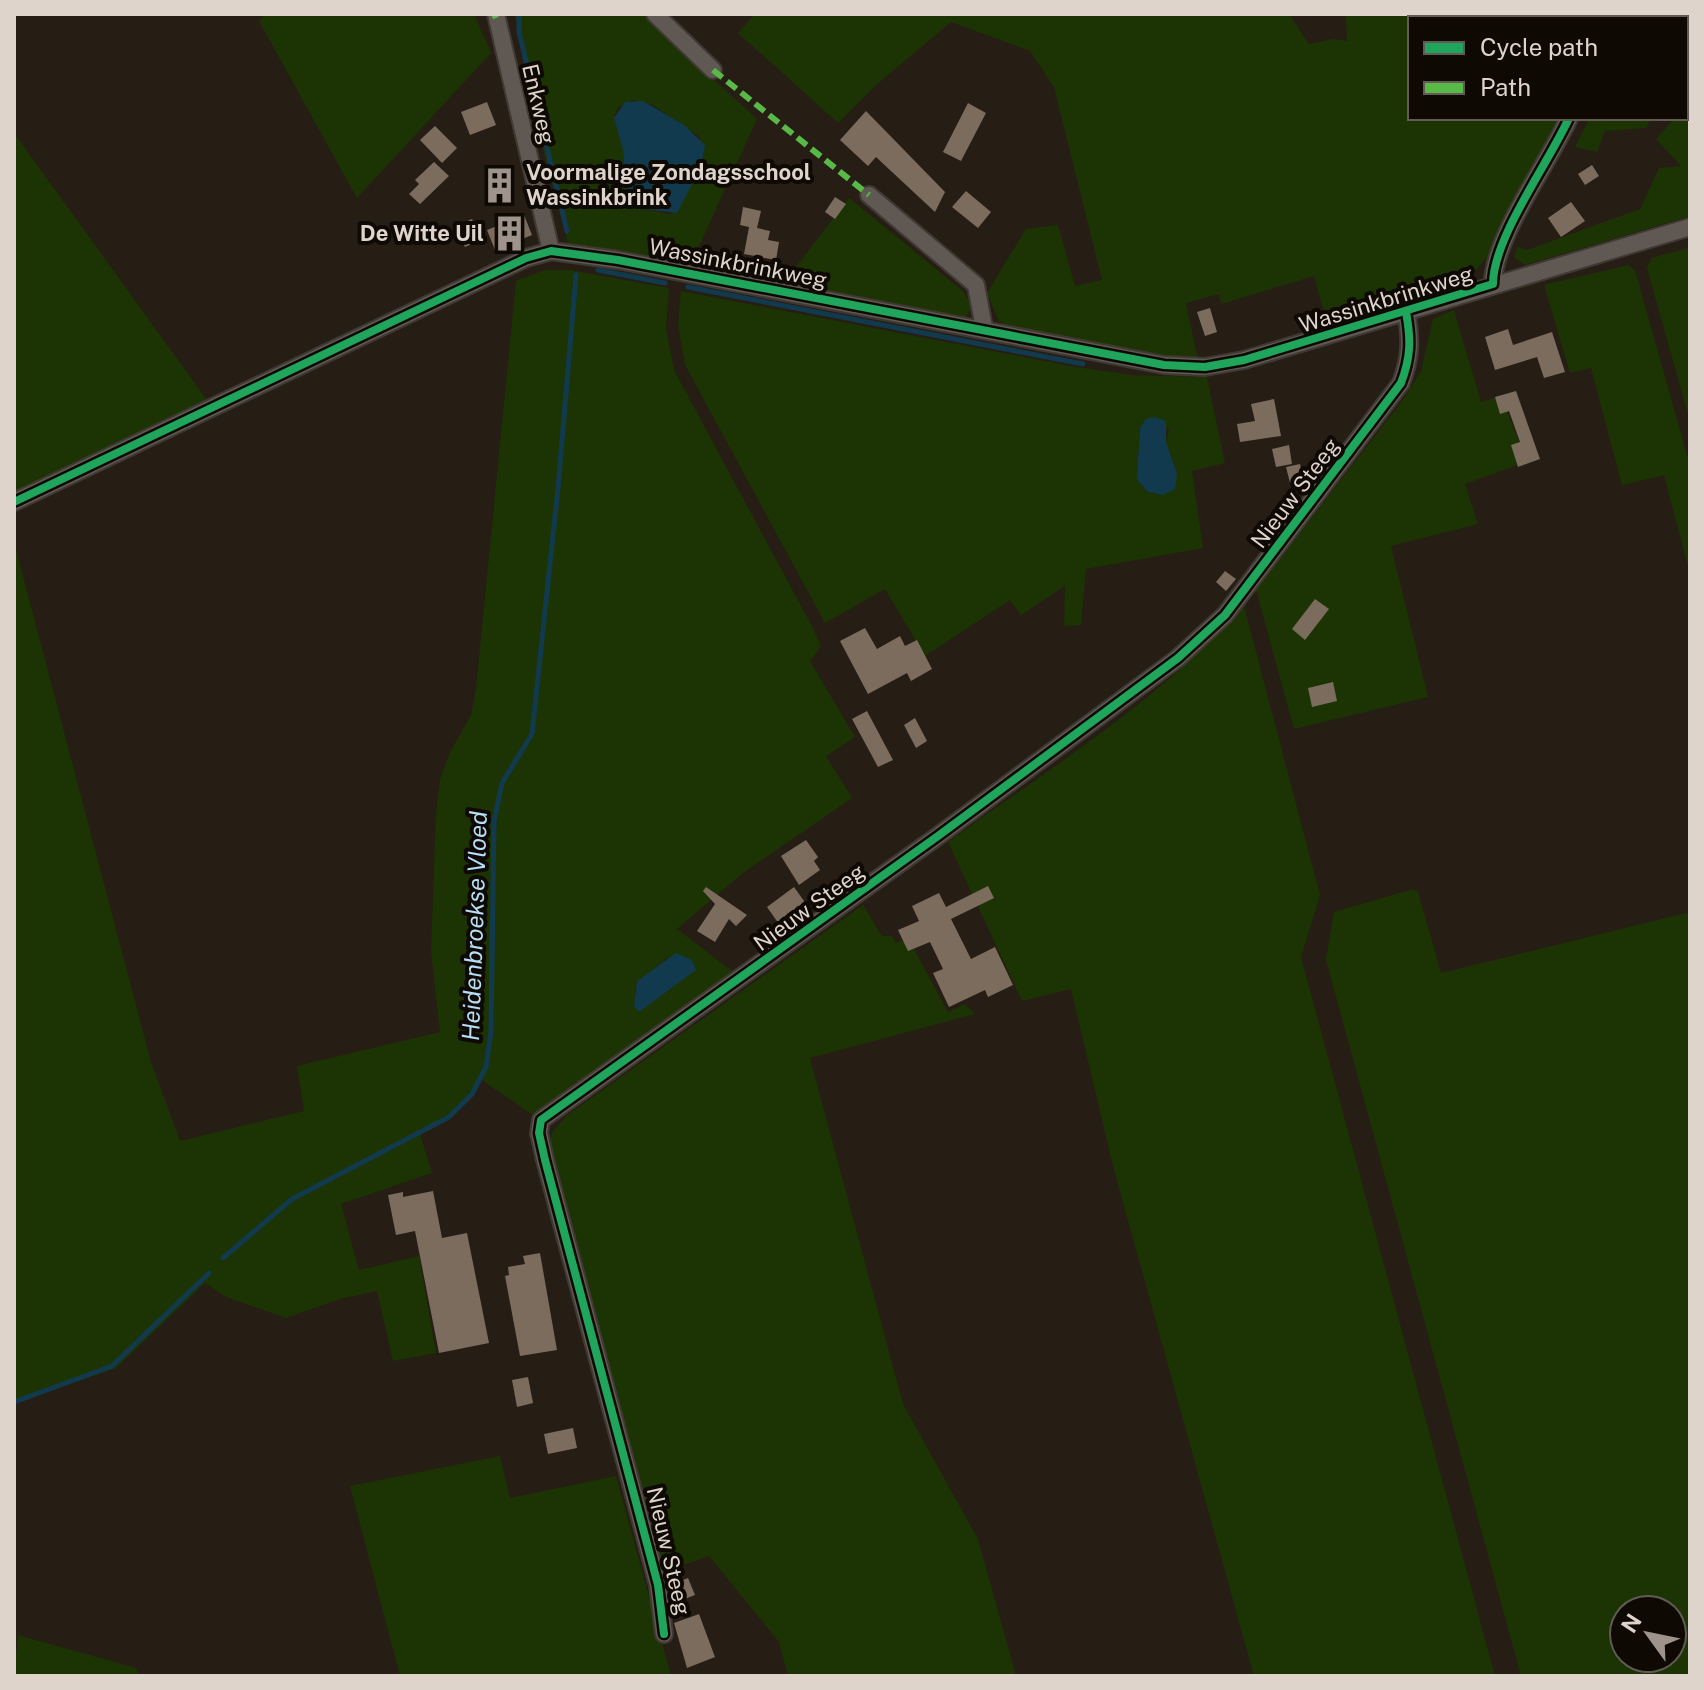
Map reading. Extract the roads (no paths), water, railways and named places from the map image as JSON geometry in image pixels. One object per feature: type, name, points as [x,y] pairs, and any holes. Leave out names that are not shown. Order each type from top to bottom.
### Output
[{"type":"street","name":"Enkweg","points":[[496,14],[551,251]]},
{"type":"street","points":[[655,14],[713,70]]},
{"type":"street","points":[[1493,284],[1493,267],[1503,241],[1552,155],[1568,120]]},
{"type":"street","points":[[869,195],[976,285],[984,328]]},
{"type":"street","name":"Wassinkbrinkweg","points":[[14,502],[526,258],[551,251],[618,260],[984,328],[1164,365],[1205,367],[1244,360],[1690,227]]},
{"type":"street","name":"Nieuw Steeg","points":[[664,1634],[658,1585],[545,1160],[539,1133],[541,1120],[938,836],[1178,658],[1225,615],[1401,383],[1410,361],[1411,340],[1406,312]]},
{"type":"water","points":[[643,101],[684,125],[705,145],[701,167],[677,213],[638,208],[627,201],[623,150],[614,118],[625,102]]},
{"type":"water","points":[[1155,417],[1166,421],[1166,442],[1177,474],[1175,489],[1163,495],[1148,492],[1137,480],[1140,428],[1146,419]]},
{"type":"water","points":[[676,953],[692,960],[696,970],[639,1012],[634,1006],[637,981]]},
{"type":"waterway","name":"Heidenbroekse Vloed","points":[[519,14],[519,32],[567,231]]},
{"type":"waterway","points":[[598,270],[665,283]]},
{"type":"waterway","name":"Heidenbroekse Vloed","points":[[223,1258],[292,1199],[449,1117],[472,1094],[486,1067],[491,1031],[494,822],[502,783],[532,734],[558,488],[576,275]]},
{"type":"waterway","points":[[688,287],[1083,364]]},
{"type":"waterway","name":"Heidenbroekse Vloed","points":[[14,1402],[112,1366],[209,1273]]},
{"type":"place","name":"Voormalige Zondagsschool Wassinkbrink","points":[[500,185]]},
{"type":"place","name":"De Witte Uil","points":[[510,233]]}]
